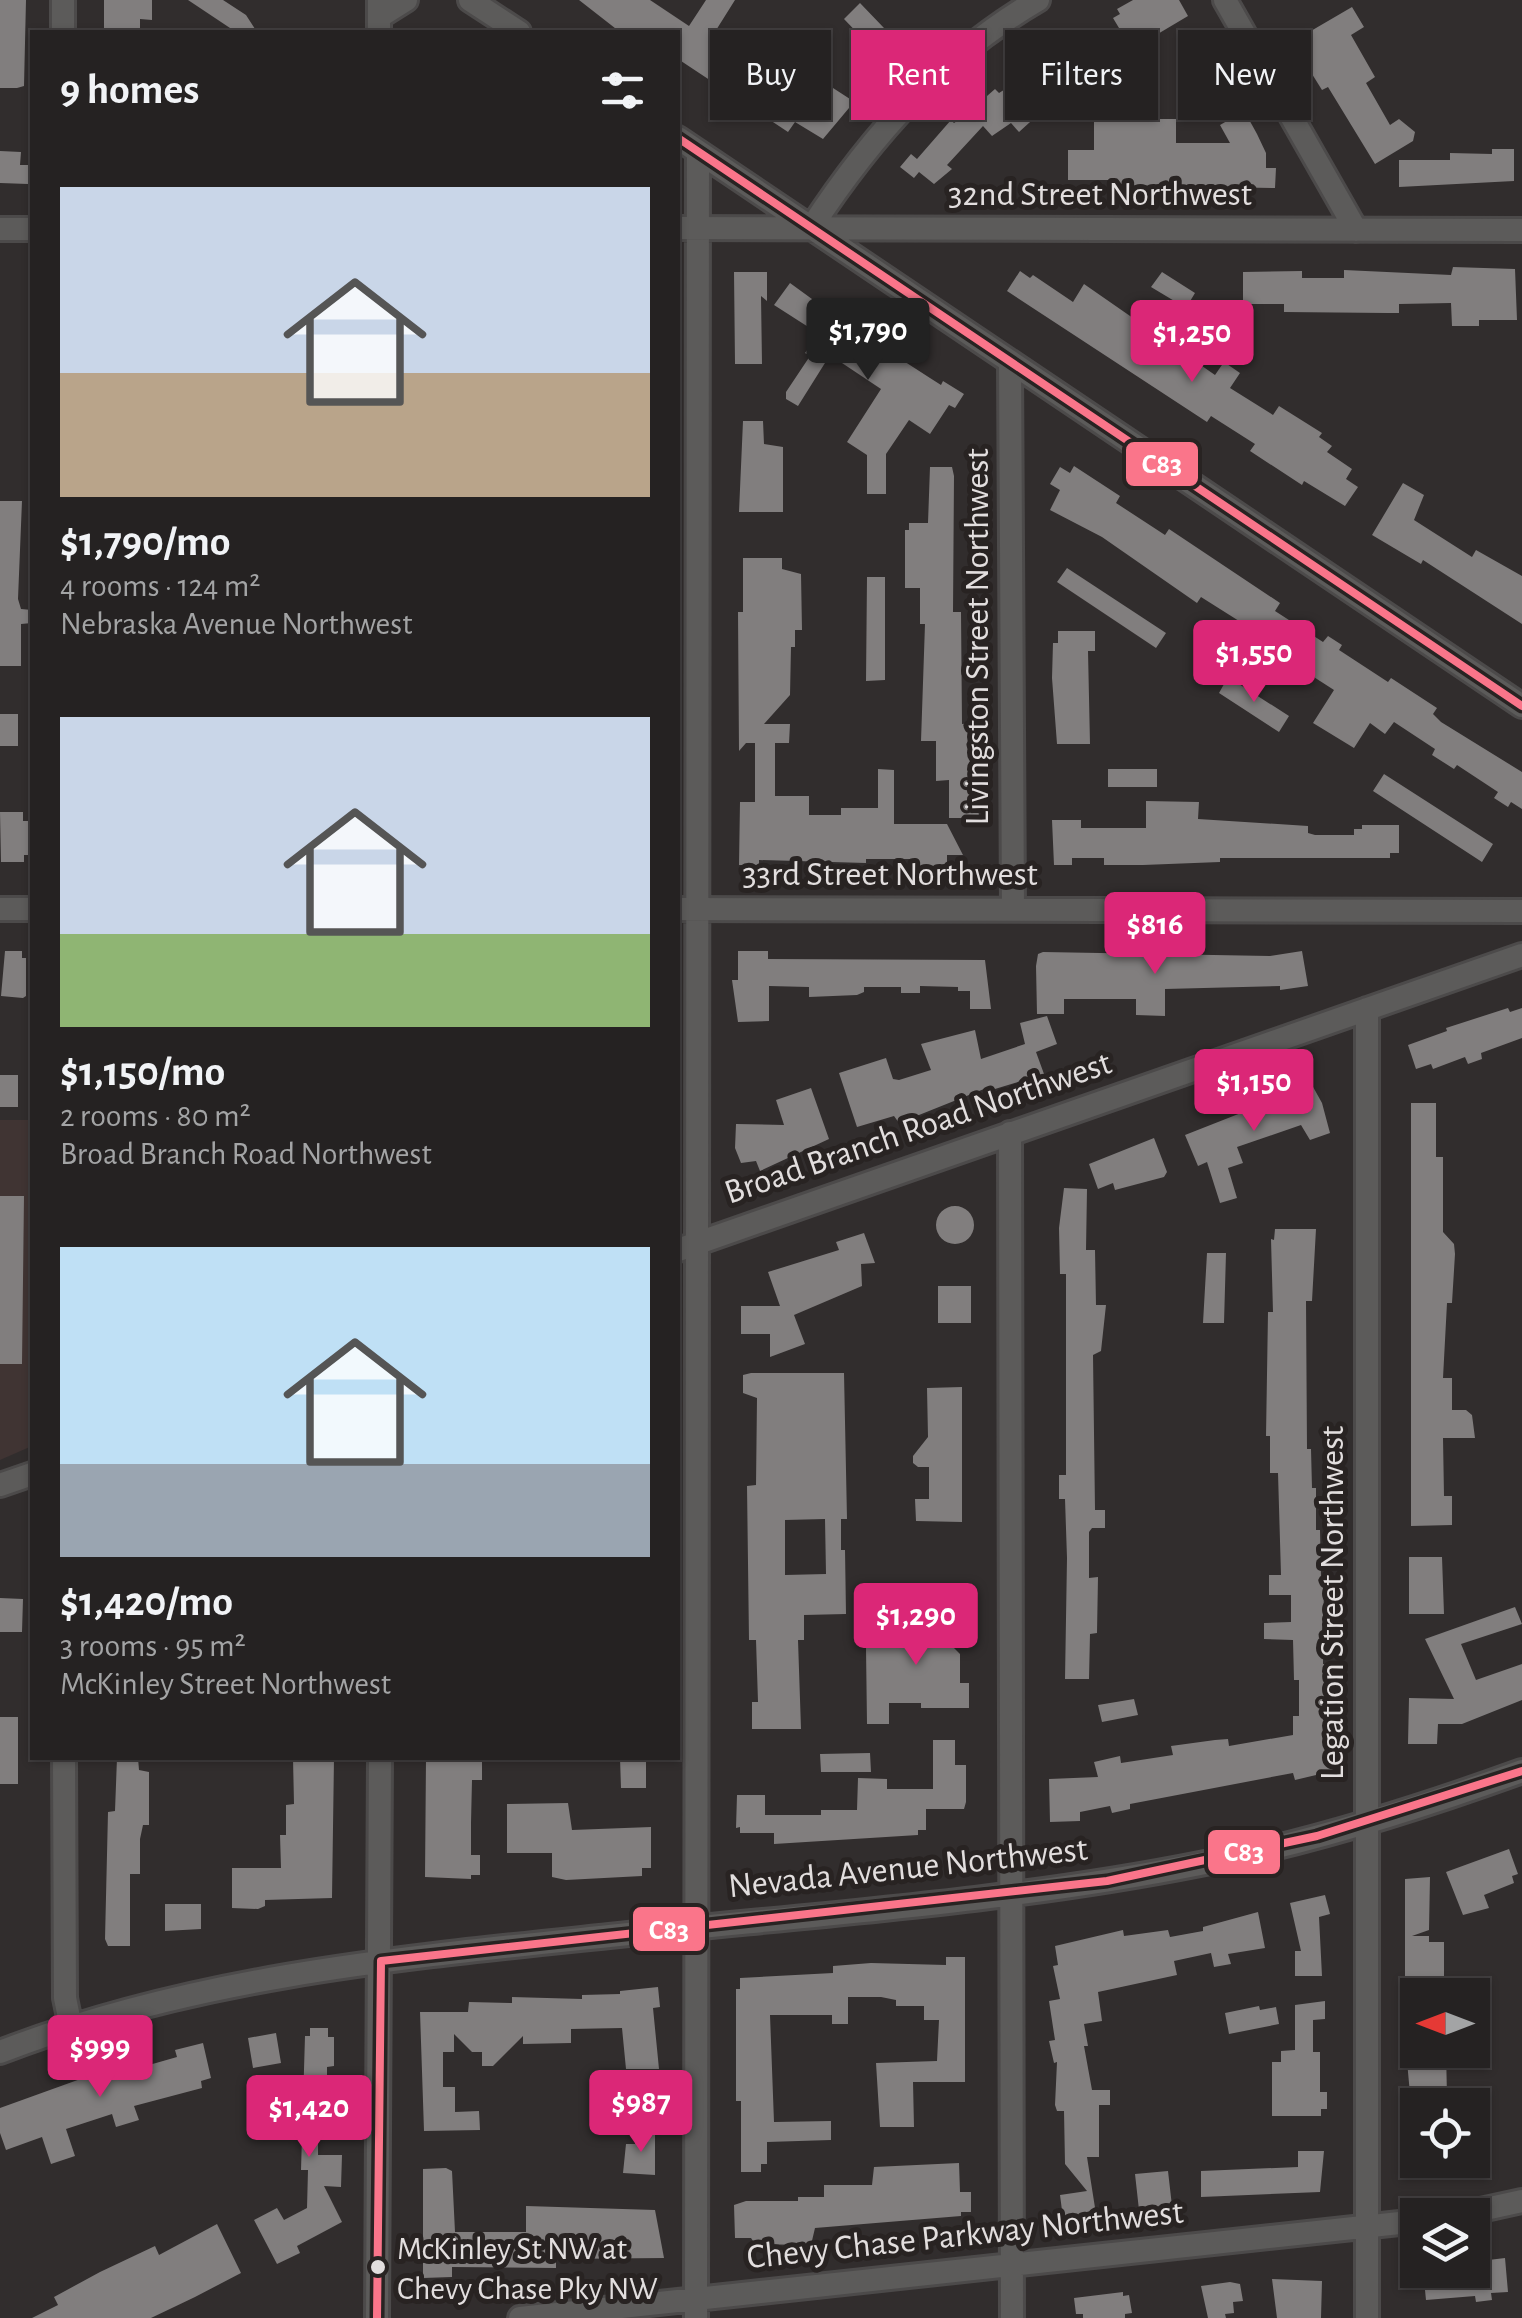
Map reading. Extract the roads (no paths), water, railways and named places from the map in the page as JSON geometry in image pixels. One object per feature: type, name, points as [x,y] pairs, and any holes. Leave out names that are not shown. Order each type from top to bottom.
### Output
[{"type":"street","points":[[63,0],[63,30]]},
{"type":"street","points":[[379,17],[406,0]]},
{"type":"street","points":[[470,0],[516,30]]},
{"type":"street","points":[[811,228],[856,161],[912,97],[979,38],[1038,0]]},
{"type":"street","points":[[1225,0],[1356,230]]},
{"type":"street","points":[[680,139],[1522,706]]},
{"type":"street","points":[[696,2309],[686,1246],[687,228],[698,152]]},
{"type":"street","points":[[0,228],[30,229]]},
{"type":"street","name":"32nd Street Northwest","points":[[687,228],[1522,230]]},
{"type":"street","name":"Livingston Street Northwest","points":[[1010,364],[1013,910]]},
{"type":"street","points":[[0,909],[30,909]]},
{"type":"street","name":"33rd Street Northwest","points":[[687,909],[1522,912]]},
{"type":"street","name":"Broad Branch Road Northwest","points":[[686,1246],[1522,954]]},
{"type":"street","name":"Legation Street Northwest","points":[[1367,1009],[1367,2318]]},
{"type":"street","points":[[1010,1133],[1012,2318]]},
{"type":"street","points":[[0,1485],[30,1475]]},
{"type":"street","points":[[64,1760],[64,1998],[70,2026]]},
{"type":"street","points":[[377,2318],[380,1760]]},
{"type":"street","name":"Nevada Avenue Northwest","points":[[0,2052],[70,2026],[225,1985],[380,1961],[1013,1892],[1205,1864],[1366,1822],[1522,1771]]},
{"type":"street","points":[[1490,2208],[1522,2201]]},
{"type":"street","name":"Chevy Chase Parkway Northwest","points":[[520,2318],[696,2309],[1012,2265],[1400,2222]]},
{"type":"place","name":"McKinley St NW at Chevy Chase Pky NW","points":[[378,2267]]}]
